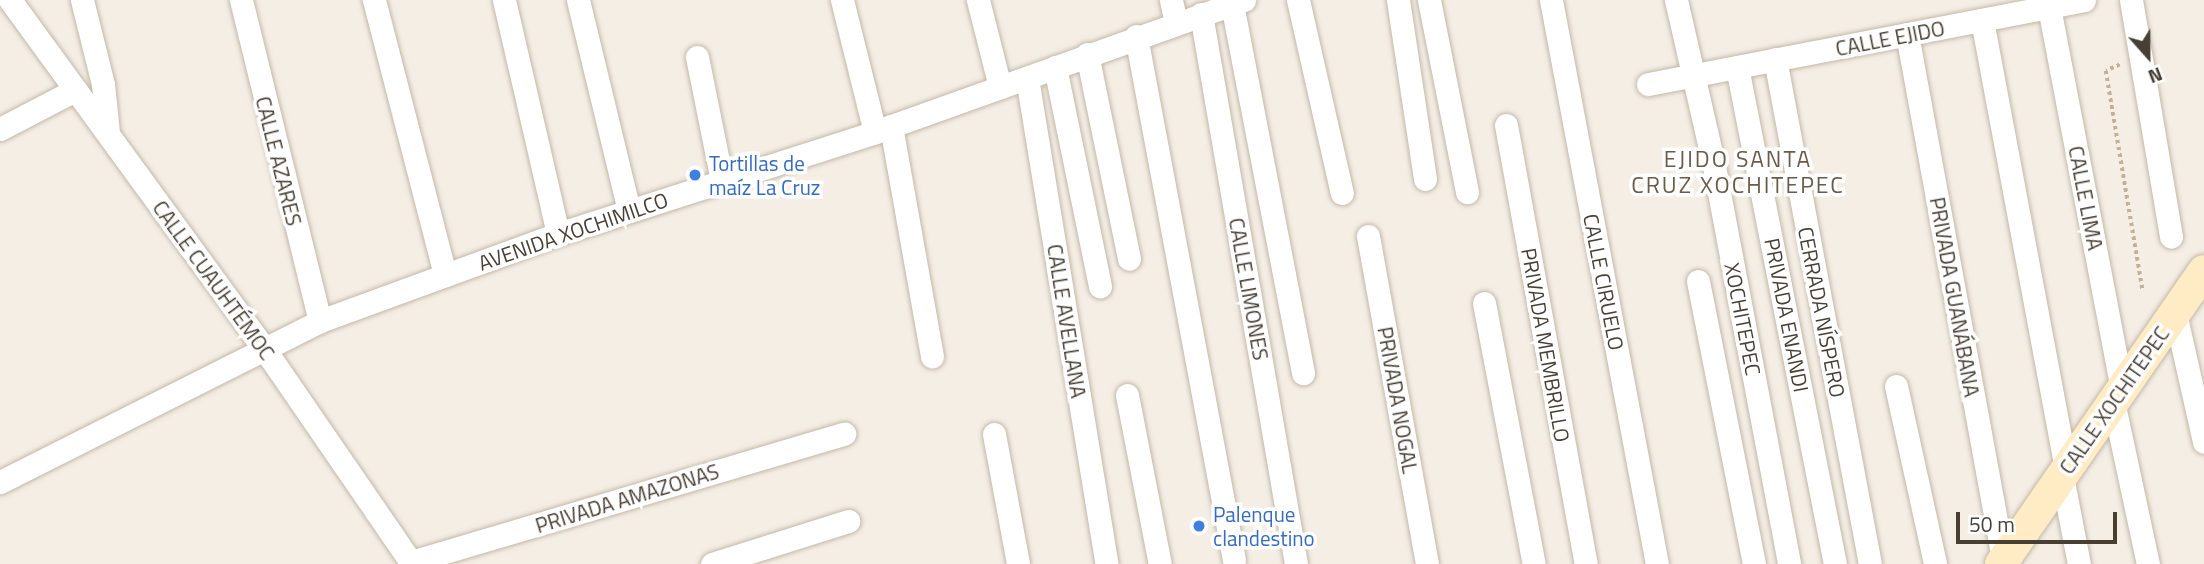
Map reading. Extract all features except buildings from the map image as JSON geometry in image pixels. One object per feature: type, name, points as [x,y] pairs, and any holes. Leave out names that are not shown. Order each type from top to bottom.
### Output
[{"type":"street","name":"CALLE CUAUHTÉMOC","points":[[10,0],[263,347],[411,563]]},
{"type":"street","points":[[82,0],[103,84],[108,135]]},
{"type":"street","name":"CALLE AZARES","points":[[241,0],[320,321]]},
{"type":"street","points":[[373,0],[445,275]]},
{"type":"street","points":[[504,0],[558,234]]},
{"type":"street","points":[[578,0],[629,211]]},
{"type":"street","points":[[842,0],[883,129],[932,356]]},
{"type":"street","points":[[978,0],[1000,87]]},
{"type":"street","points":[[1171,0],[1176,23]]},
{"type":"street","points":[[1298,0],[1342,193]]},
{"type":"street","points":[[1398,0],[1425,179]]},
{"type":"street","points":[[1429,0],[1467,192]]},
{"type":"street","name":"CALLE CIRUELO","points":[[1551,0],[1657,564]]},
{"type":"street","points":[[1675,0],[1695,75]]},
{"type":"street","name":"CALLE EJIDO","points":[[1648,84],[2084,0]]},
{"type":"street","points":[[2131,0],[2138,58],[2171,237]]},
{"type":"street","points":[[1238,2],[1303,373]]},
{"type":"street","name":"AVENIDA XOCHIMILCO","points":[[0,482],[263,347],[320,321],[558,234],[883,129],[1136,36],[1238,2]]},
{"type":"street","name":"CALLE LIMA","points":[[2049,7],[2148,564]]},
{"type":"street","name":"CALLE LIMONES","points":[[1201,15],[1296,564]]},
{"type":"street","points":[[1982,20],[2040,329],[2080,564]]},
{"type":"street","name":"PRIVADA GUANÁBANA","points":[[1907,34],[2003,563]]},
{"type":"street","points":[[1136,36],[1234,560]]},
{"type":"street","points":[[1087,54],[1129,259]]},
{"type":"street","points":[[697,57],[722,181]]},
{"type":"street","name":"CERRADA NÍSPERO","points":[[1775,59],[1871,564]]},
{"type":"street","points":[[1055,67],[1100,286]]},
{"type":"street","name":"PRIVADA ENANDI","points":[[1737,67],[1835,564]]},
{"type":"street","name":"XOCHITEPEC","points":[[1695,75],[1789,564]]},
{"type":"street","name":"CALLE AVELLANA","points":[[1027,78],[1107,564]]},
{"type":"street","points":[[0,129],[75,90]]},
{"type":"street","name":"PRIVADA MEMBRILLO","points":[[1506,125],[1586,564]]},
{"type":"street","name":"PRIVADA NOGAL","points":[[1368,236],[1427,564]]},
{"type":"street","name":"CALLE XOCHITEPEC","points":[[2003,563],[2204,271]]},
{"type":"street","points":[[1698,281],[1754,564]]},
{"type":"street","points":[[1484,303],[1534,564]]},
{"type":"street","points":[[2175,313],[2204,442]]},
{"type":"street","points":[[1896,386],[1935,564]]},
{"type":"street","points":[[1127,395],[1160,564]]},
{"type":"street","name":"PRIVADA AMAZONAS","points":[[411,563],[844,434]]},
{"type":"street","points":[[994,434],[1018,564]]},
{"type":"street","points":[[712,564],[848,521]]},
{"type":"path","points":[[2138,58],[2106,71],[2143,291]]},
{"type":"place","name":"Tortillas de maíz La Cruz","points":[[695,175]]},
{"type":"place","name":"Palenque clandestino","points":[[1199,526]]},
{"type":"district","name":"EJIDO SANTA CRUZ XOCHITEPEC","points":[[1738,172]]}]
